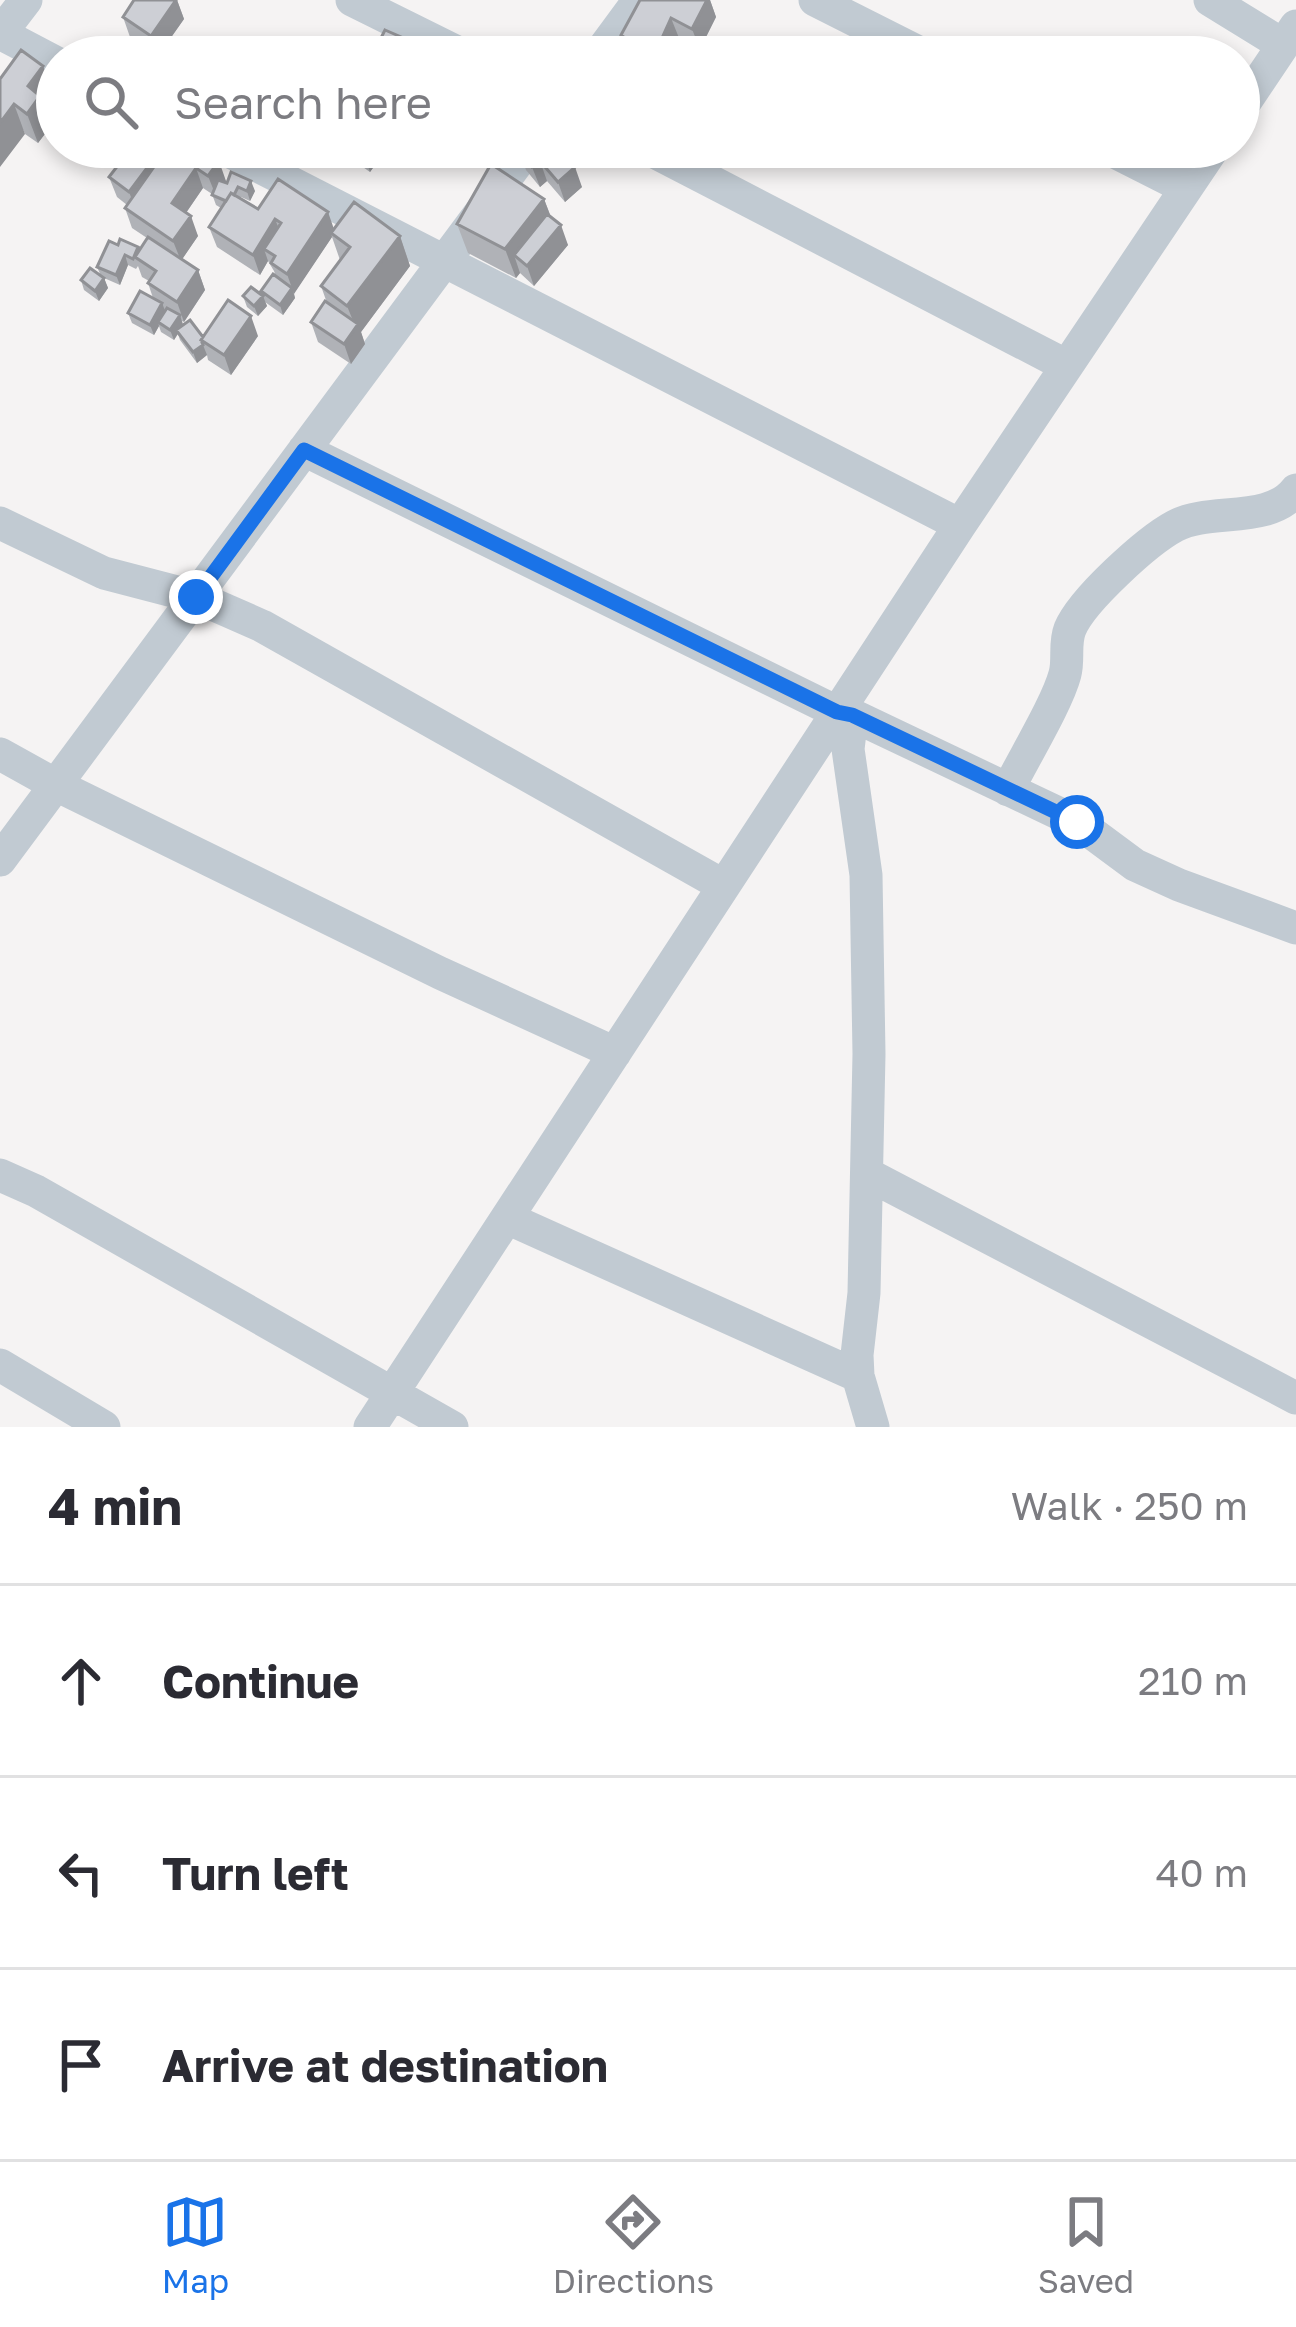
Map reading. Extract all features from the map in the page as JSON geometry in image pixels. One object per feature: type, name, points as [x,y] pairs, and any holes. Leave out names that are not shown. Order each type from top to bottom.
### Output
[{"type":"street","points":[[26,0],[0,33],[36,51]]},
{"type":"street","points":[[352,0],[425,36]]},
{"type":"street","points":[[612,36],[639,0]]},
{"type":"street","points":[[815,0],[886,36]]},
{"type":"street","points":[[1210,0],[1290,36],[1260,80]]},
{"type":"street","points":[[262,168],[960,525]]},
{"type":"street","points":[[0,860],[513,168]]},
{"type":"street","points":[[685,168],[1067,366]]},
{"type":"street","points":[[1146,168],[1186,188]]},
{"type":"street","points":[[370,1427],[724,886],[844,713],[960,525],[1200,168]]},
{"type":"street","points":[[304,450],[1077,822],[1150,872],[1296,928]]},
{"type":"street","points":[[1008,790],[1066,672],[1065,647],[1071,626],[1089,598],[1175,526],[1274,506],[1296,490]]},
{"type":"street","points":[[0,524],[104,573],[196,597],[305,648],[387,699],[724,886]]},
{"type":"street","points":[[844,713],[866,875],[867,1174],[858,1376],[873,1427]]},
{"type":"street","points":[[0,754],[440,973],[615,1053]]},
{"type":"street","points":[[867,1174],[1296,1398]]},
{"type":"street","points":[[0,1175],[452,1427]]},
{"type":"street","points":[[507,1219],[858,1376]]},
{"type":"street","points":[[0,1365],[104,1427]]},
{"type":"building","points":[[134,0],[176,0],[151,36],[123,17]]},
{"type":"building","points":[[640,0],[707,0],[692,29],[671,18],[663,36],[621,35]]},
{"type":"building","points":[[21,50],[36,61],[36,75],[28,86],[36,93],[36,102],[27,114],[14,104],[0,123],[0,79]]},
{"type":"building","points":[[116,168],[147,168],[129,192],[109,177]]},
{"type":"building","points":[[153,168],[196,168],[172,203],[191,216],[173,241],[125,208]]},
{"type":"building","points":[[489,168],[497,168],[544,199],[505,249],[457,224]]},
{"type":"building","points":[[546,168],[574,168],[558,182]]},
{"type":"building","points":[[231,172],[251,181],[247,191],[238,187],[226,201],[212,195],[218,180],[227,183]]},
{"type":"building","points":[[278,179],[328,212],[287,274],[271,263],[275,256],[264,249],[281,223],[275,219],[253,255],[209,227],[231,193],[258,209]]},
{"type":"building","points":[[354,202],[400,236],[347,306],[321,286],[350,247],[331,233]]},
{"type":"building","points":[[547,214],[561,225],[527,266],[514,255]]},
{"type":"building","points":[[148,237],[198,270],[177,302],[148,283],[156,271],[135,257]]},
{"type":"building","points":[[120,239],[138,247],[133,259],[125,255],[116,275],[97,267],[109,241],[118,245]]},
{"type":"building","points":[[90,268],[104,278],[95,291],[81,280]]},
{"type":"building","points":[[273,274],[292,288],[280,305],[261,291]]},
{"type":"building","points":[[251,287],[263,296],[254,306],[243,296]]},
{"type":"building","points":[[140,291],[162,303],[150,325],[128,313]]},
{"type":"building","points":[[228,300],[251,316],[224,355],[201,340]]},
{"type":"building","points":[[325,301],[358,324],[344,344],[311,322]]},
{"type":"building","points":[[167,308],[180,315],[170,330],[158,322]]},
{"type":"building","points":[[190,320],[203,337],[203,345],[193,352],[176,330]]},
{"type":"route","points":[[196,597],[304,450],[837,712],[1077,822]]}]
